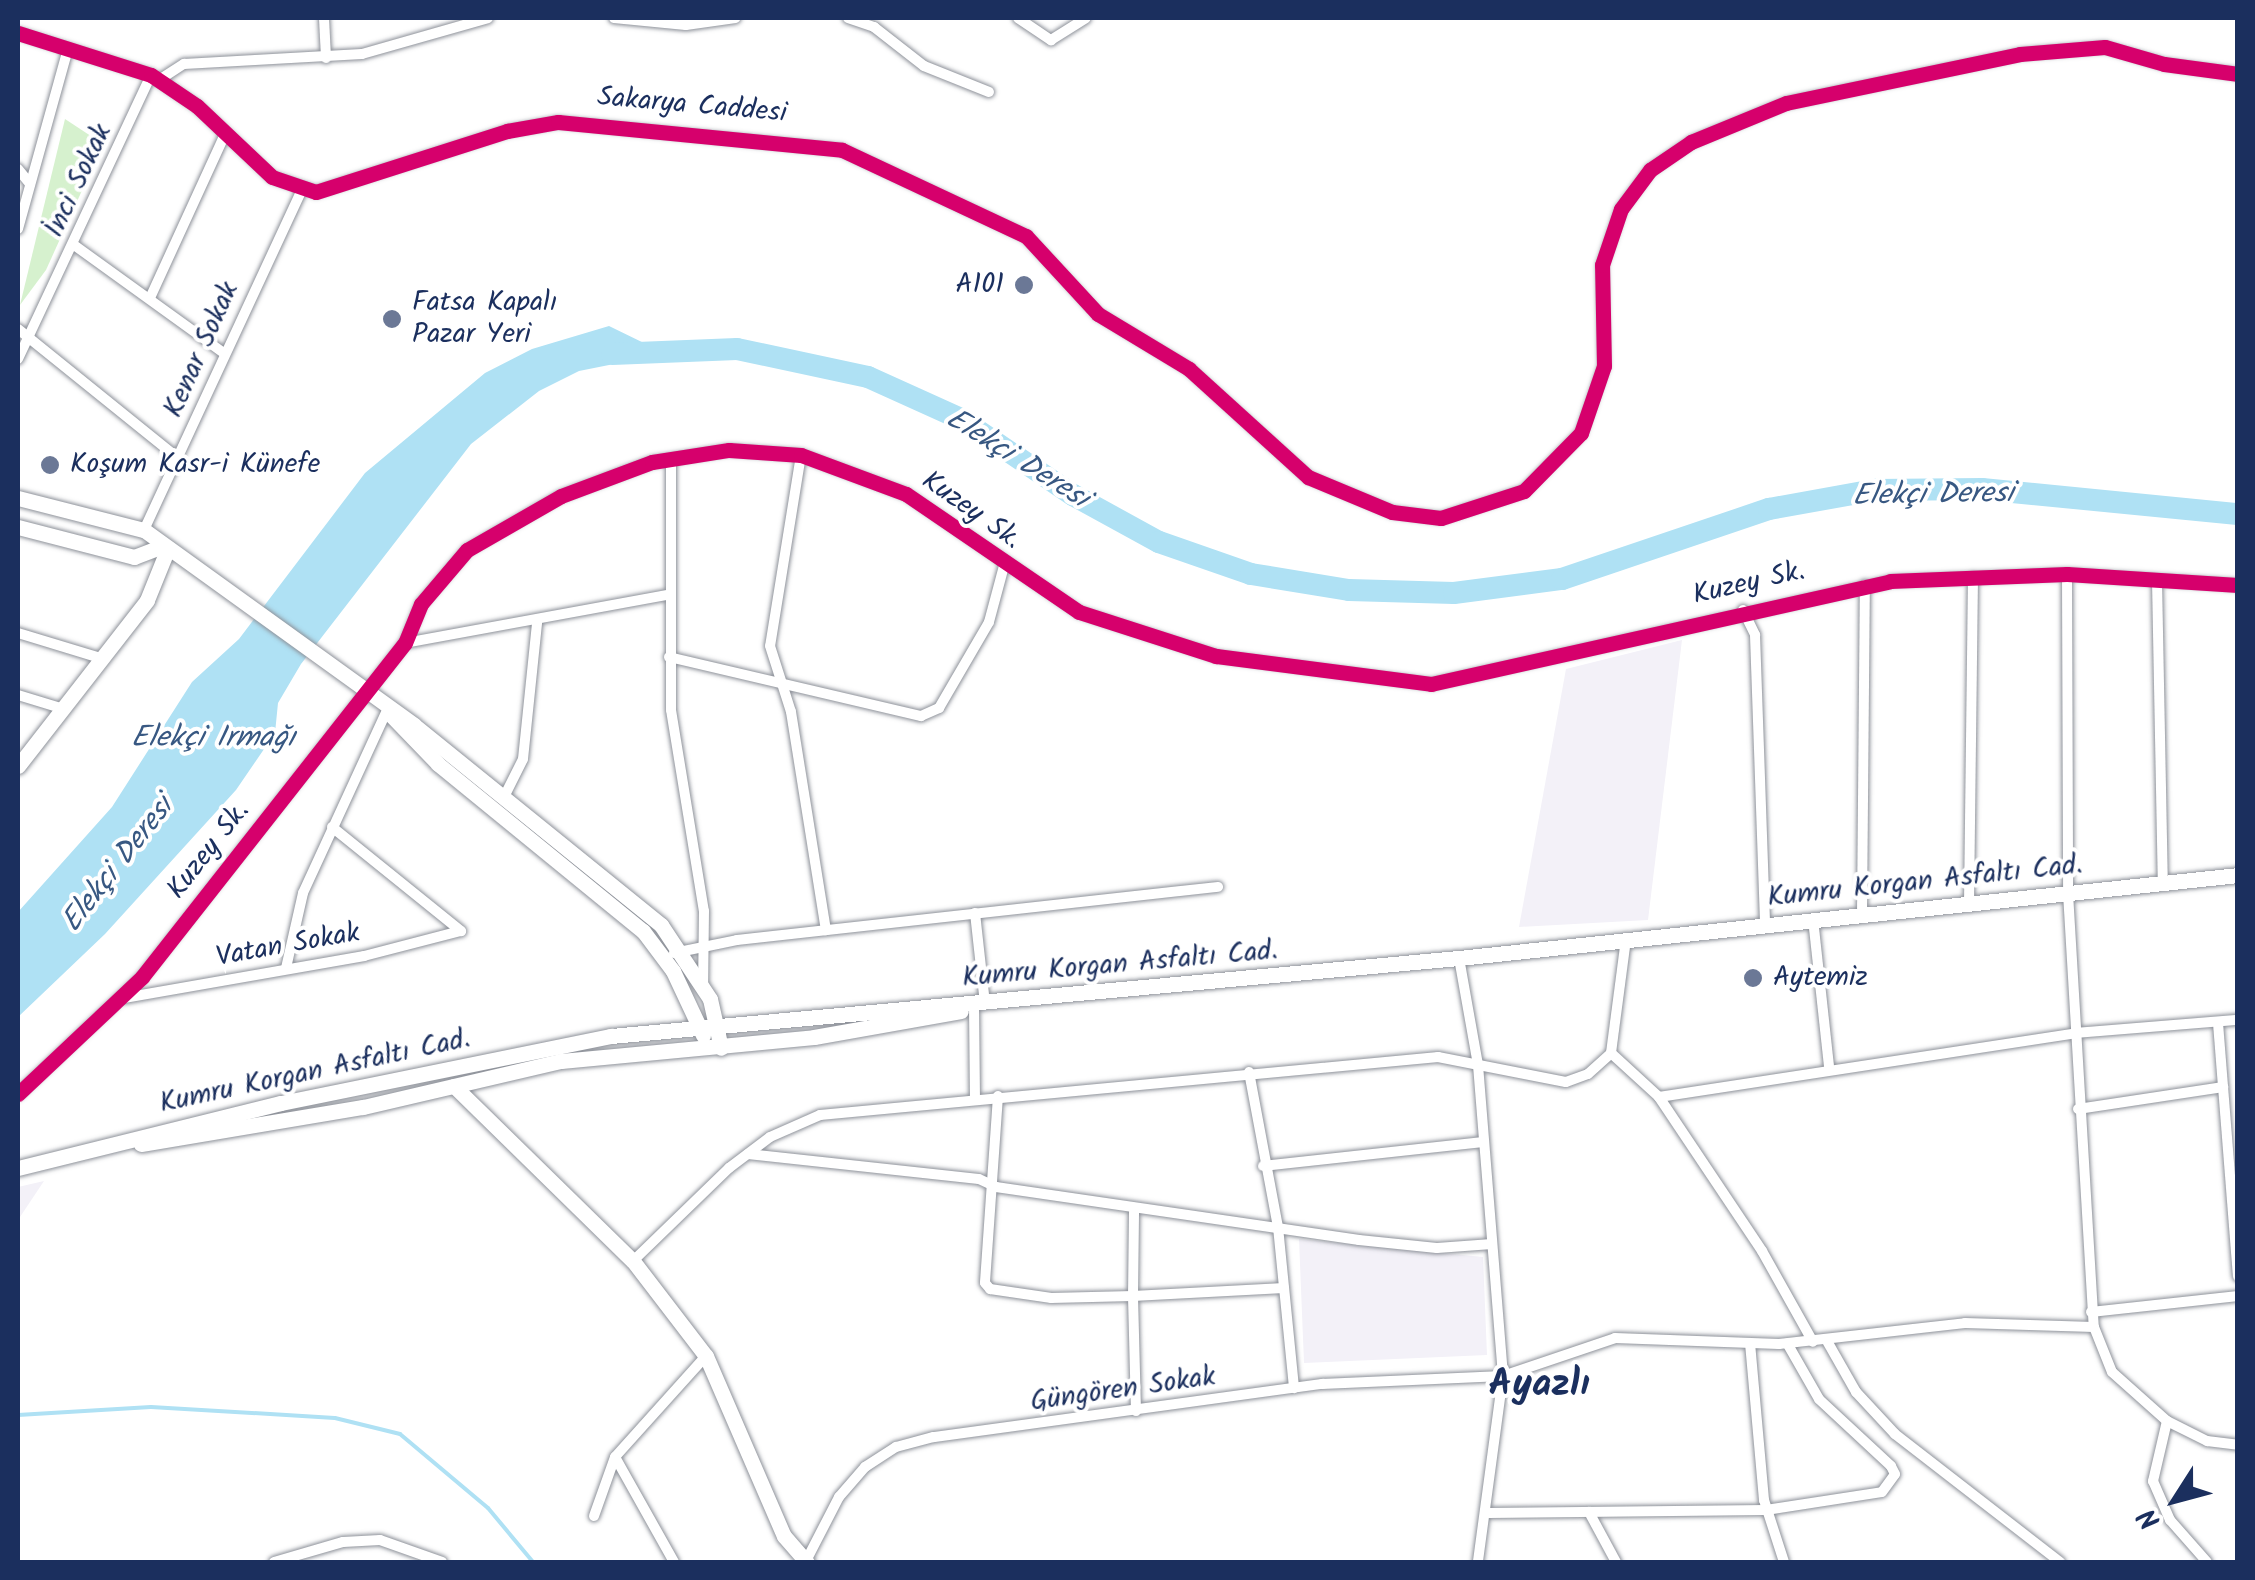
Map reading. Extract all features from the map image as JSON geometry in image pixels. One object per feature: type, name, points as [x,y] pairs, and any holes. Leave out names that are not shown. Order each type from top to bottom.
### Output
[{"type":"main road","points":[[18,498],[144,530],[202,568],[387,710],[560,853],[661,926],[701,1030],[713,1048]]},
{"type":"main road","points":[[18,527],[134,557],[165,547]]},
{"type":"main road","points":[[18,766],[64,710],[97,657],[147,600],[165,547]]},
{"type":"main road","points":[[387,710],[414,725],[442,757]]},
{"type":"main road","name":"Kumru Korgan Asfaltı Cad.","points":[[18,1168],[450,1067],[610,1036],[1459,958],[2238,875]]},
{"type":"main road","points":[[672,954],[703,988],[718,1029],[713,1048]]},
{"type":"main road","points":[[119,1144],[293,1121],[560,1061],[896,1026],[979,1004]]},
{"type":"main road","points":[[454,1086],[633,1260],[706,1356],[784,1536],[807,1561]]},
{"type":"street","points":[[324,18],[326,58]]},
{"type":"street","points":[[434,18],[440,31]]},
{"type":"street","points":[[155,78],[184,64],[326,58],[488,18]]},
{"type":"street","points":[[614,18],[686,25],[736,18]]},
{"type":"street","points":[[848,18],[874,27],[924,66],[989,92]]},
{"type":"street","points":[[1018,18],[1051,40],[1086,18]]},
{"type":"street","points":[[18,33],[155,78],[272,177],[302,189]]},
{"type":"street","name":"Sakarya Caddesi","points":[[302,189],[336,190],[450,149],[558,122],[842,150],[1026,236],[1098,314],[1189,369],[1308,477],[1364,503],[1442,518],[1524,491],[1580,432],[1604,366],[1602,265],[1621,209],[1650,170],[1691,142],[1786,103],[2020,54],[2105,46],[2238,74]]},
{"type":"street","points":[[18,228],[68,49]]},
{"type":"street","name":"İnci Sokak","points":[[18,359],[21,332],[74,245],[155,78]]},
{"type":"street","points":[[150,298],[224,134]]},
{"type":"street","points":[[18,170],[30,184]]},
{"type":"street","name":"Kenar Sokak","points":[[144,530],[302,189]]},
{"type":"street","points":[[74,245],[224,353]]},
{"type":"street","points":[[21,332],[178,458]]},
{"type":"street","name":"Kuzey Sk.","points":[[18,1094],[121,998],[360,689],[405,644],[421,604],[492,530],[561,496],[671,462],[729,450],[801,455],[906,494],[1004,566],[1078,612],[1216,656],[1431,684],[1865,585],[2067,574],[2238,585]]},
{"type":"street","points":[[801,455],[770,646],[778,686],[791,712],[826,930]]},
{"type":"street","points":[[671,462],[668,657],[704,944],[703,988]]},
{"type":"street","points":[[668,657],[761,674],[778,686],[921,716],[939,708],[989,622],[1004,566]]},
{"type":"street","points":[[2067,574],[2068,893],[2091,1312],[2112,1372],[2167,1421],[2207,1441],[2238,1445]]},
{"type":"street","points":[[1969,904],[1973,577]]},
{"type":"street","points":[[2157,580],[2163,882]]},
{"type":"street","points":[[1862,914],[1865,585]]},
{"type":"street","points":[[405,644],[537,623],[671,594]]},
{"type":"street","points":[[1743,610],[1755,634],[1764,925]]},
{"type":"street","points":[[500,804],[523,759],[537,623]]},
{"type":"street","points":[[18,632],[97,657]]},
{"type":"street","points":[[18,695],[64,710]]},
{"type":"street","points":[[286,968],[302,893],[387,710]]},
{"type":"street","name":"Vatan Sokak","points":[[121,998],[461,931],[332,827]]},
{"type":"street","points":[[672,954],[704,944],[1218,887]]},
{"type":"street","points":[[974,913],[979,1004],[974,1098]]},
{"type":"street","points":[[1812,920],[1829,1068]]},
{"type":"street","points":[[633,1260],[748,1154],[820,1115],[1438,1057],[1566,1082],[1588,1074],[1611,1053],[1626,939]]},
{"type":"street","points":[[1459,958],[1478,1065],[1503,1376],[1489,1513],[1478,1562]]},
{"type":"street","points":[[1660,1098],[1829,1068],[2075,1033],[2238,1020]]},
{"type":"street","points":[[2218,1022],[2234,1162],[2238,1276]]},
{"type":"street","points":[[1611,1053],[1660,1098],[1762,1251],[1813,1342]]},
{"type":"street","points":[[1249,1072],[1263,1166],[1278,1227],[1294,1388]]},
{"type":"street","points":[[2078,1108],[2223,1087]]},
{"type":"street","points":[[998,1096],[996,1187],[985,1283],[990,1290],[1051,1298],[1284,1288]]},
{"type":"street","points":[[1263,1166],[1483,1142]]},
{"type":"street","points":[[748,1154],[980,1179],[996,1187],[1134,1209],[1437,1248],[1492,1244]]},
{"type":"street","points":[[1134,1209],[1136,1410]]},
{"type":"street","points":[[2091,1312],[2238,1296]]},
{"type":"street","name":"Güngören Sokak","points":[[807,1561],[839,1496],[865,1467],[896,1447],[1294,1388],[1503,1376],[1615,1338],[1787,1344],[1965,1323],[2094,1327]]},
{"type":"street","points":[[1827,1342],[1856,1392],[1894,1434],[2060,1562]]},
{"type":"street","points":[[1750,1344],[1766,1510],[1784,1562]]},
{"type":"street","points":[[1489,1513],[1766,1510],[1882,1492],[1894,1474],[1884,1456],[1819,1399],[1787,1344]]},
{"type":"street","points":[[594,1516],[616,1458],[706,1356]]},
{"type":"street","points":[[2167,1421],[2152,1481],[2170,1520],[2207,1562]]},
{"type":"street","points":[[616,1458],[674,1562]]},
{"type":"street","points":[[1588,1512],[1616,1562]]},
{"type":"street","points":[[274,1562],[343,1542],[380,1540],[442,1562]]},
{"type":"shaded area","points":[[1682,640],[1648,920],[1519,927],[1566,669]]},
{"type":"shaded area","points":[[44,1181],[18,1220],[18,1187]]},
{"type":"shaded area","points":[[1299,1239],[1483,1257],[1487,1355],[1304,1363]]},
{"type":"green space","points":[[65,119],[103,144],[46,270],[20,305]]},
{"type":"water","name":"Elekçi Irmağı","points":[[609,326],[648,345],[629,361],[579,371],[539,391],[471,444],[301,664],[278,703],[275,733],[236,790],[105,934],[18,1017],[18,912],[112,807],[192,682],[239,639],[365,473],[485,373],[532,349]]},
{"type":"waterway","name":"Elekçi Deresi","points":[[612,354],[737,349],[868,377],[961,419],[1073,495],[1159,542],[1251,574],[1349,590],[1454,593],[1562,579],[1769,509],[1875,490],[1982,489],[2238,514]]},
{"type":"waterway","points":[[18,1415],[151,1407],[335,1418],[400,1434],[488,1508],[533,1562]]},
{"type":"cycle path","points":[[18,33],[151,75],[197,106],[272,177],[316,192],[507,131],[558,122],[842,150],[1026,236],[1098,314],[1189,369],[1308,477],[1392,512],[1441,518],[1524,491],[1581,433],[1604,366],[1602,265],[1621,209],[1650,170],[1691,142],[1786,103],[2020,54],[2105,47],[2164,64],[2238,74]]},
{"type":"cycle path","points":[[18,1094],[142,977],[405,643],[421,604],[467,550],[561,496],[652,462],[729,450],[801,455],[906,494],[1079,612],[1216,656],[1431,684],[1890,581],[2067,574],[2238,585]]},
{"type":"place","name":"A101","points":[[1024,285]]},
{"type":"place","name":"Fatsa Kapalı Pazar Yeri","points":[[392,319]]},
{"type":"place","name":"Koşum Kasr-i Künefe","points":[[50,465]]},
{"type":"place","name":"Aytemiz","points":[[1753,978]]},
{"type":"district","name":"Ayazlı","points":[[1539,1386]]}]
